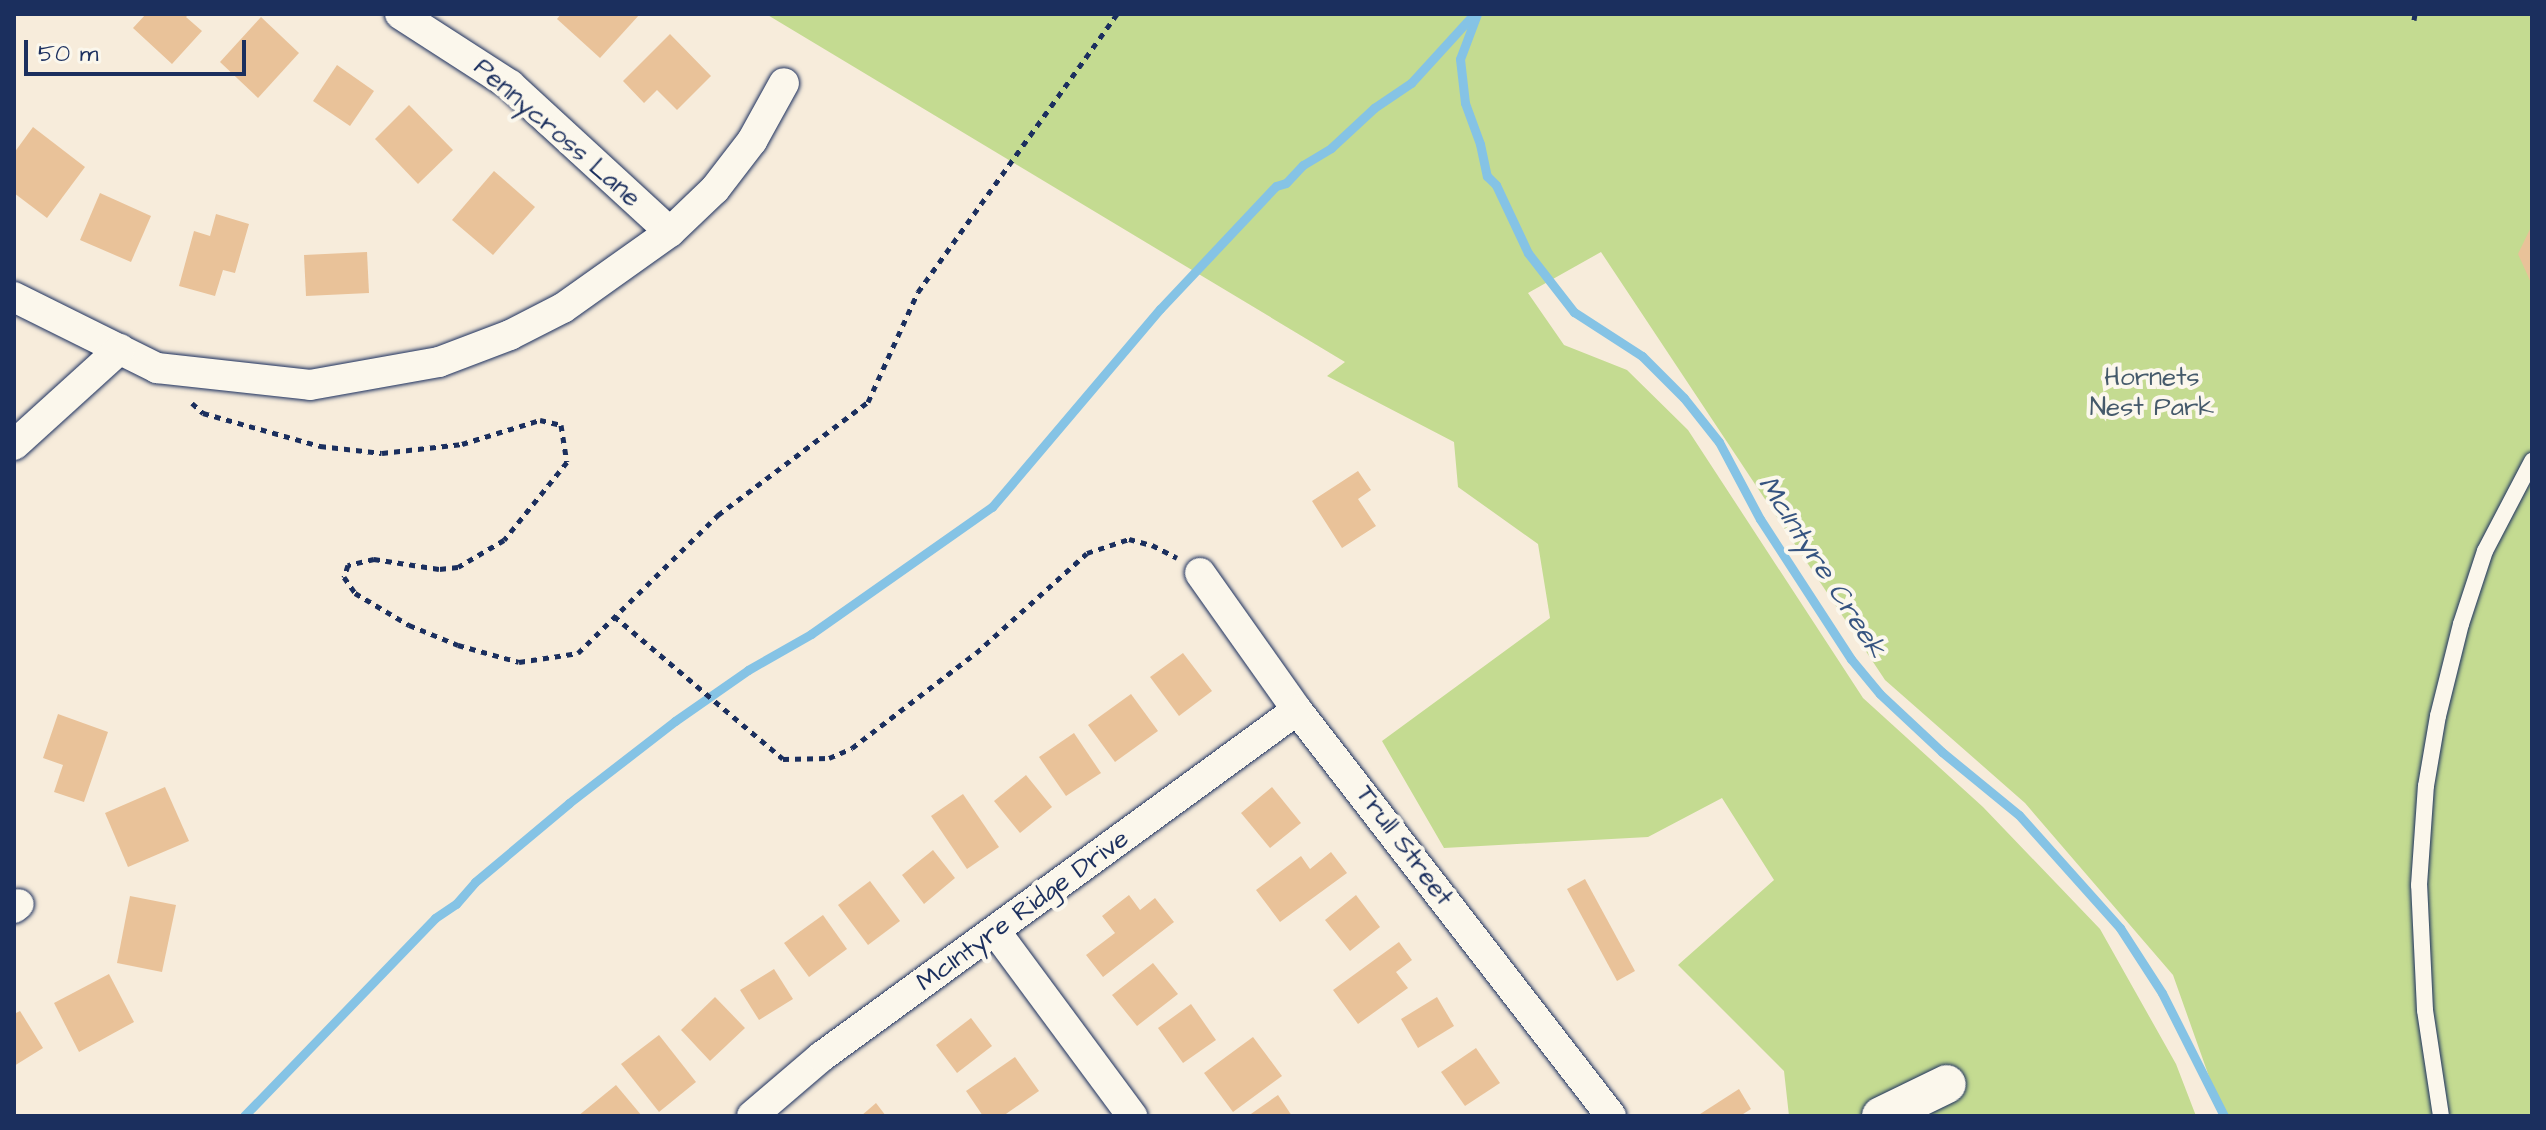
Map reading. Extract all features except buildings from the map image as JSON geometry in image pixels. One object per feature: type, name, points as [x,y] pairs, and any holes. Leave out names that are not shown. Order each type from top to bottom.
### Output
[{"type":"street","name":"Pennycross Lane","points":[[400,14],[510,85],[670,232]]},
{"type":"street","points":[[14,297],[157,368],[310,385],[439,362],[510,335],[563,308],[670,232],[715,189],[752,141],[784,83]]},
{"type":"street","points":[[14,445],[120,349]]},
{"type":"street","name":"Trull Street","points":[[1200,573],[1297,710],[1611,1116]]},
{"type":"street","name":"McIntyre Ridge Drive","points":[[752,1116],[821,1057],[1297,710]]},
{"type":"street","points":[[996,932],[1132,1116]]},
{"type":"street","points":[[1881,1116],[1947,1084]]},
{"type":"lane","points":[[2441,1116],[2425,1010],[2419,901],[2426,786],[2438,716],[2461,624],[2485,551],[2532,461]]},
{"type":"path","points":[[157,368],[203,413],[320,446],[382,453],[462,444],[540,420],[561,425],[567,462],[504,540],[458,567],[439,569],[374,559],[348,565],[344,577],[355,593],[409,625],[458,645],[519,662],[578,653],[718,515],[868,402],[918,292],[1117,14]]},
{"type":"path","points":[[614,616],[783,759],[829,758],[852,748],[976,653],[1087,553],[1129,539],[1152,545],[1200,573]]},
{"type":"green space","name":"Hornets Nest Park","points":[[766,14],[2532,14],[2532,1116],[2223,1116],[2173,975],[2025,803],[1885,680],[1601,252],[1528,293],[1564,345],[1627,370],[1688,430],[1863,698],[1983,807],[2100,929],[2176,1064],[2196,1116],[1789,1116],[1784,1071],[1678,965],[1774,880],[1722,798],[1648,837],[1444,848],[1382,741],[1550,618],[1538,544],[1458,487],[1454,442],[1327,376],[1345,362]]},
{"type":"waterway","points":[[244,1116],[435,918],[456,904],[475,882],[569,803],[675,721],[748,670],[811,634],[992,507],[1160,309],[1276,186],[1286,183],[1303,165],[1331,148],[1374,108],[1411,83],[1474,14]]},
{"type":"waterway","name":"McIntyre Creek","points":[[1477,14],[1460,59],[1465,103],[1480,144],[1487,176],[1496,185],[1528,253],[1574,312],[1642,356],[1684,398],[1719,442],[1760,519],[1851,659],[1880,694],[1942,752],[2019,815],[2120,928],[2162,993],[2224,1116]]}]
